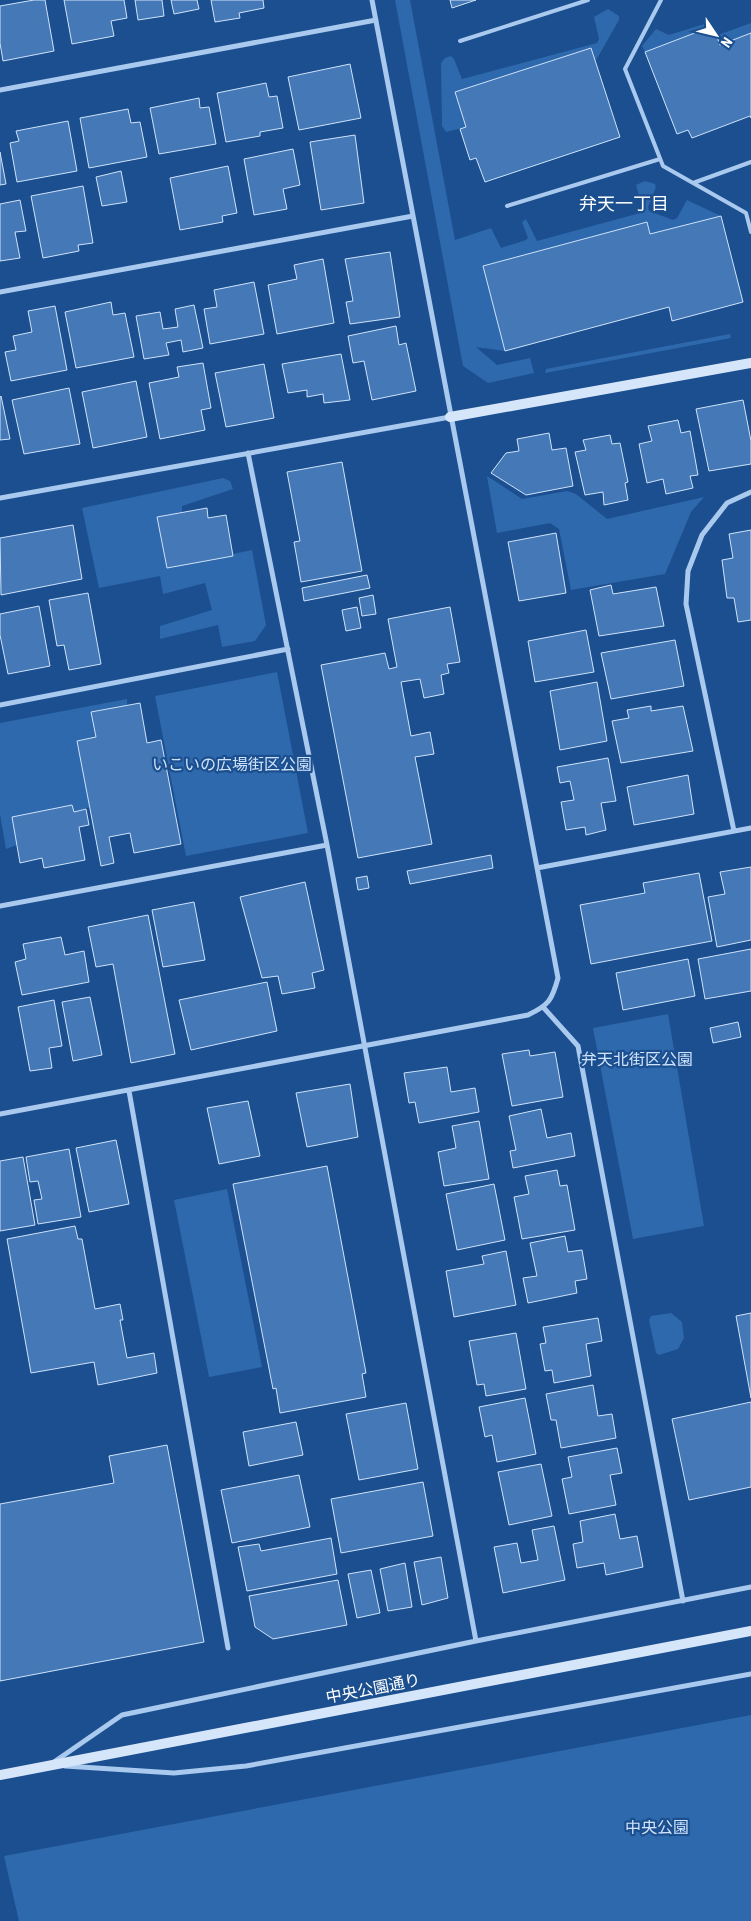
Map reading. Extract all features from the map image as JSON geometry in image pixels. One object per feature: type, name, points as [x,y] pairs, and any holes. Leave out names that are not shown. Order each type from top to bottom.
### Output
[{"type":"street","points":[[0,1114],[129,1091],[365,1044],[528,1015],[543,1007],[553,997],[558,978],[372,0]]},
{"type":"street","points":[[0,90],[376,20]]},
{"type":"street","points":[[0,292],[413,216]]},
{"type":"street","points":[[0,498],[751,363]]},
{"type":"street","points":[[248,453],[327,845],[476,1641]]},
{"type":"street","points":[[734,831],[686,604],[688,571],[702,535],[727,503],[751,492]]},
{"type":"street","points":[[0,705],[288,649]]},
{"type":"street","points":[[537,868],[751,828]]},
{"type":"street","points":[[0,906],[327,845]]},
{"type":"street","points":[[543,1007],[578,1046],[683,1601]]},
{"type":"street","points":[[129,1091],[228,1648]]},
{"type":"street","points":[[49,1765],[122,1715],[476,1641],[751,1587]]},
{"type":"street","name":"中央公園通り","points":[[0,1775],[751,1631]]},
{"type":"street","points":[[49,1765],[174,1773],[246,1766],[751,1674]]},
{"type":"lane","points":[[460,41],[588,0]]},
{"type":"lane","points":[[661,0],[625,69],[663,166],[746,213],[751,232]]},
{"type":"lane","points":[[507,206],[660,159]]},
{"type":"lane","points":[[693,183],[751,162]]},
{"type":"green space","points":[[395,0],[410,0],[455,240],[491,228],[501,248],[528,238],[522,222],[526,219],[537,241],[640,213],[643,209],[636,185],[645,181],[655,184],[656,187],[648,207],[649,211],[673,220],[677,218],[687,200],[721,216],[650,234],[647,222],[483,266],[505,351],[476,347],[497,365],[530,358],[534,373],[488,383],[463,366]]},
{"type":"green space","points":[[608,9],[619,16],[619,20],[595,62],[591,48],[455,92],[466,127],[446,132],[442,126],[441,63],[445,58],[451,56],[454,59],[462,79],[597,43],[599,39],[594,17]]},
{"type":"green space","points":[[711,22],[718,35],[751,23],[751,33],[720,45],[712,26],[645,52],[642,46],[656,29],[669,35]]},
{"type":"green space","points":[[730,334],[731,338],[545,373],[546,369]]},
{"type":"green space","points":[[487,476],[522,499],[567,491],[576,494],[607,519],[704,497],[691,512],[665,574],[571,590],[559,529],[550,523],[497,533]]},
{"type":"green space","points":[[223,478],[230,481],[233,489],[182,506],[182,512],[157,517],[167,568],[252,550],[266,625],[255,641],[222,647],[218,625],[160,639],[160,626],[212,610],[205,583],[163,594],[160,576],[99,588],[82,508]]},
{"type":"green space","name":"いこいの広場街区公園","points":[[277,672],[308,833],[186,856],[155,696]]},
{"type":"green space","points":[[127,699],[127,706],[91,712],[96,737],[78,741],[90,807],[74,812],[72,805],[13,817],[17,845],[6,849],[0,814],[0,723]]},
{"type":"green space","name":"弁天北街区公園","points":[[668,1014],[704,1226],[633,1239],[593,1028]]},
{"type":"green space","points":[[227,1189],[262,1367],[209,1377],[174,1200]]},
{"type":"green space","points":[[671,1313],[682,1322],[684,1338],[678,1349],[659,1355],[656,1353],[649,1320],[651,1316]]},
{"type":"green space","name":"中央公園","points":[[751,1715],[751,1921],[19,1921],[4,1856]]},
{"type":"building","points":[[45,0],[54,51],[3,61],[0,43],[0,6]]},
{"type":"building","points":[[64,0],[124,0],[127,18],[111,21],[114,36],[72,44]]},
{"type":"building","points":[[135,0],[162,0],[164,16],[138,20]]},
{"type":"building","points":[[171,0],[197,0],[199,9],[174,14]]},
{"type":"building","points":[[211,0],[263,0],[264,8],[239,13],[240,18],[215,22]]},
{"type":"building","points":[[450,0],[476,0],[452,8]]},
{"type":"building","points":[[713,26],[720,45],[751,33],[751,118],[750,116],[692,138],[688,130],[677,134],[645,52]]},
{"type":"building","points":[[591,48],[620,137],[485,182],[476,158],[470,160],[460,129],[466,127],[455,92]]},
{"type":"building","points":[[350,64],[361,118],[299,130],[288,77]]},
{"type":"building","points":[[266,83],[269,97],[277,96],[283,128],[260,132],[260,136],[226,142],[217,93]]},
{"type":"building","points":[[199,98],[200,108],[209,107],[216,144],[159,154],[150,108]]},
{"type":"building","points":[[128,109],[131,123],[140,122],[147,157],[89,168],[80,118]]},
{"type":"building","points":[[68,121],[77,171],[17,182],[10,143],[19,141],[16,131]]},
{"type":"building","points":[[355,135],[364,203],[321,210],[310,142]]},
{"type":"building","points":[[293,149],[300,185],[283,189],[287,209],[254,215],[244,159]]},
{"type":"building","points":[[0,152],[6,184],[0,185]]},
{"type":"building","points":[[228,166],[237,213],[222,216],[223,222],[180,230],[170,178]]},
{"type":"building","points":[[121,171],[127,202],[102,206],[96,177]]},
{"type":"building","points":[[83,186],[93,243],[78,245],[79,251],[43,258],[31,196]]},
{"type":"building","points":[[20,200],[26,231],[15,232],[20,258],[0,261],[0,204]]},
{"type":"building","points":[[721,216],[743,302],[672,321],[669,307],[505,351],[483,266],[647,222],[650,234]]},
{"type":"building","points":[[390,252],[400,317],[350,324],[346,302],[353,301],[345,259]]},
{"type":"building","points":[[323,259],[334,323],[277,334],[268,285],[297,279],[294,265]]},
{"type":"building","points":[[254,282],[264,334],[210,344],[204,309],[217,307],[214,290]]},
{"type":"building","points":[[111,302],[113,315],[125,313],[134,357],[76,368],[65,312]]},
{"type":"building","points":[[194,305],[203,348],[183,352],[181,340],[166,343],[169,355],[144,359],[136,316],[160,312],[163,329],[178,327],[175,309]]},
{"type":"building","points":[[55,306],[67,370],[11,381],[5,352],[16,350],[13,336],[32,332],[28,311]]},
{"type":"building","points":[[396,326],[399,345],[406,343],[416,391],[372,400],[364,361],[353,363],[348,336]]},
{"type":"building","points":[[341,354],[350,400],[324,403],[323,394],[307,397],[307,390],[288,393],[282,364]]},
{"type":"building","points":[[203,363],[211,408],[201,410],[205,430],[160,439],[149,383],[179,377],[177,367]]},
{"type":"building","points":[[264,364],[274,418],[226,427],[215,373]]},
{"type":"building","points":[[136,381],[147,437],[93,448],[82,392]]},
{"type":"building","points":[[69,388],[80,444],[24,454],[12,400]]},
{"type":"building","points":[[0,397],[10,439],[0,440]]},
{"type":"building","points":[[743,400],[751,441],[751,464],[709,471],[696,409]]},
{"type":"building","points":[[678,420],[681,433],[690,431],[698,475],[690,476],[693,488],[666,494],[663,479],[647,483],[639,444],[652,441],[648,426]]},
{"type":"building","points":[[549,433],[552,450],[566,448],[573,486],[526,495],[491,473],[506,453],[519,451],[517,439]]},
{"type":"building","points":[[610,435],[612,444],[620,443],[628,482],[625,483],[628,500],[604,505],[603,492],[585,495],[575,452],[586,450],[583,440]]},
{"type":"building","points":[[342,462],[362,571],[301,582],[294,542],[300,541],[287,472]]},
{"type":"building","points":[[207,508],[208,518],[226,515],[233,556],[167,568],[157,517]]},
{"type":"building","points":[[73,525],[82,579],[1,595],[0,538]]},
{"type":"building","points":[[751,530],[751,620],[738,622],[734,598],[727,598],[722,560],[733,558],[729,534]]},
{"type":"building","points":[[556,533],[566,593],[519,601],[508,542]]},
{"type":"building","points":[[367,575],[370,588],[304,601],[302,588]]},
{"type":"building","points":[[611,585],[613,594],[656,587],[664,626],[599,636],[590,590]]},
{"type":"building","points":[[88,593],[101,664],[69,670],[64,645],[57,646],[49,600]]},
{"type":"building","points":[[373,595],[376,614],[362,616],[359,598]]},
{"type":"building","points":[[39,606],[50,666],[8,674],[0,635],[0,614]]},
{"type":"building","points":[[357,607],[361,628],[346,631],[342,610]]},
{"type":"building","points":[[450,607],[460,662],[447,664],[449,673],[441,675],[444,694],[424,698],[420,679],[401,682],[411,736],[430,732],[434,754],[415,757],[432,844],[358,858],[321,665],[385,653],[389,669],[397,667],[388,619]]},
{"type":"building","points":[[586,630],[594,672],[535,682],[528,641]]},
{"type":"building","points":[[675,640],[684,686],[611,699],[601,653]]},
{"type":"building","points":[[597,682],[607,741],[560,750],[550,691]]},
{"type":"building","points":[[140,703],[147,743],[161,740],[181,844],[134,853],[130,833],[109,837],[114,863],[101,866],[77,741],[96,737],[91,712]]},
{"type":"building","points":[[651,706],[651,711],[683,706],[693,751],[621,763],[612,721],[629,718],[627,710]]},
{"type":"building","points":[[608,758],[616,801],[601,803],[606,830],[586,835],[585,827],[566,830],[561,802],[574,800],[570,781],[560,783],[557,767]]},
{"type":"building","points":[[688,775],[694,814],[634,825],[627,787]]},
{"type":"building","points":[[72,805],[74,812],[86,809],[89,825],[79,827],[85,860],[44,868],[42,858],[20,863],[12,817]]},
{"type":"building","points":[[491,855],[493,868],[410,884],[407,871]]},
{"type":"building","points":[[751,867],[751,940],[717,947],[708,897],[725,894],[720,872]]},
{"type":"building","points":[[699,873],[712,941],[591,964],[580,905],[645,893],[643,883]]},
{"type":"building","points":[[367,876],[369,888],[358,890],[356,878]]},
{"type":"building","points":[[305,882],[324,970],[312,973],[315,988],[282,994],[278,976],[262,978],[240,897]]},
{"type":"building","points":[[194,902],[205,960],[163,967],[152,910]]},
{"type":"building","points":[[148,915],[175,1054],[131,1063],[113,964],[96,967],[88,927]]},
{"type":"building","points":[[61,937],[65,955],[84,951],[89,982],[22,995],[15,962],[26,959],[23,944]]},
{"type":"building","points":[[751,949],[751,991],[705,999],[698,959]]},
{"type":"building","points":[[688,959],[695,996],[623,1010],[616,973]]},
{"type":"building","points":[[267,982],[277,1031],[191,1050],[179,1000]]},
{"type":"building","points":[[90,997],[102,1055],[73,1061],[62,1002]]},
{"type":"building","points":[[54,1000],[62,1046],[49,1048],[52,1068],[30,1071],[18,1007]]},
{"type":"building","points":[[738,1022],[741,1037],[713,1043],[710,1028]]},
{"type":"building","points":[[529,1050],[530,1056],[555,1052],[563,1097],[512,1106],[502,1054]]},
{"type":"building","points":[[447,1067],[451,1092],[475,1088],[479,1112],[419,1123],[415,1102],[409,1103],[404,1073]]},
{"type":"building","points":[[350,1084],[358,1137],[307,1147],[296,1093]]},
{"type":"building","points":[[248,1101],[260,1156],[219,1164],[207,1108]]},
{"type":"building","points":[[541,1109],[547,1138],[571,1133],[575,1156],[513,1168],[510,1151],[516,1150],[509,1116]]},
{"type":"building","points":[[479,1121],[489,1179],[444,1186],[438,1152],[456,1148],[452,1126]]},
{"type":"building","points":[[116,1140],[129,1204],[89,1212],[76,1148]]},
{"type":"building","points":[[69,1149],[81,1217],[38,1224],[34,1200],[42,1199],[38,1181],[30,1182],[26,1157]]},
{"type":"building","points":[[23,1157],[35,1225],[0,1231],[0,1161]]},
{"type":"building","points":[[327,1166],[366,1373],[362,1374],[366,1397],[280,1413],[276,1388],[273,1389],[233,1184]]},
{"type":"building","points":[[557,1170],[560,1186],[567,1185],[575,1230],[522,1239],[514,1197],[529,1194],[525,1176]]},
{"type":"building","points":[[494,1184],[505,1240],[457,1250],[446,1194]]},
{"type":"building","points":[[75,1226],[78,1239],[82,1239],[95,1309],[120,1304],[123,1320],[120,1320],[127,1358],[154,1353],[157,1373],[98,1385],[94,1362],[31,1373],[7,1239]]},
{"type":"building","points":[[565,1236],[568,1252],[582,1250],[587,1279],[575,1281],[577,1293],[528,1303],[523,1278],[537,1276],[530,1243]]},
{"type":"building","points":[[506,1251],[516,1305],[454,1317],[446,1271],[484,1264],[482,1256]]},
{"type":"building","points":[[751,1313],[751,1398],[736,1316]]},
{"type":"building","points":[[598,1318],[602,1341],[586,1344],[591,1376],[554,1383],[552,1370],[545,1371],[540,1344],[546,1343],[543,1327]]},
{"type":"building","points":[[516,1333],[526,1389],[486,1396],[484,1384],[477,1385],[469,1341]]},
{"type":"building","points":[[593,1385],[598,1416],[612,1414],[616,1438],[561,1448],[556,1420],[551,1420],[546,1394]]},
{"type":"building","points":[[525,1398],[536,1454],[497,1462],[492,1435],[485,1437],[479,1407]]},
{"type":"building","points":[[751,1402],[751,1487],[689,1500],[672,1419]]},
{"type":"building","points":[[406,1403],[418,1469],[359,1480],[346,1414]]},
{"type":"building","points":[[296,1422],[303,1455],[249,1466],[243,1432]]},
{"type":"building","points":[[167,1445],[204,1642],[0,1681],[0,1504],[114,1483],[109,1456]]},
{"type":"building","points":[[617,1448],[622,1473],[610,1475],[616,1505],[569,1514],[562,1479],[572,1477],[568,1457]]},
{"type":"building","points":[[541,1464],[552,1516],[509,1525],[498,1472]]},
{"type":"building","points":[[299,1475],[310,1527],[232,1543],[221,1490]]},
{"type":"building","points":[[423,1482],[433,1536],[341,1553],[331,1499]]},
{"type":"building","points":[[615,1514],[620,1539],[637,1536],[643,1567],[606,1575],[604,1563],[577,1568],[573,1544],[583,1542],[580,1521]]},
{"type":"building","points":[[554,1526],[565,1580],[503,1593],[494,1547],[517,1543],[521,1563],[538,1560],[532,1530]]},
{"type":"building","points":[[331,1538],[337,1574],[247,1591],[238,1547],[259,1544],[261,1551]]},
{"type":"building","points":[[441,1557],[448,1598],[422,1605],[414,1562]]},
{"type":"building","points":[[405,1563],[412,1607],[388,1611],[380,1569]]},
{"type":"building","points":[[371,1570],[380,1613],[357,1618],[348,1574]]},
{"type":"building","points":[[338,1580],[347,1625],[273,1639],[255,1627],[249,1596]]},
{"type":"district","name":"弁天一丁目","points":[[624,204]]}]
